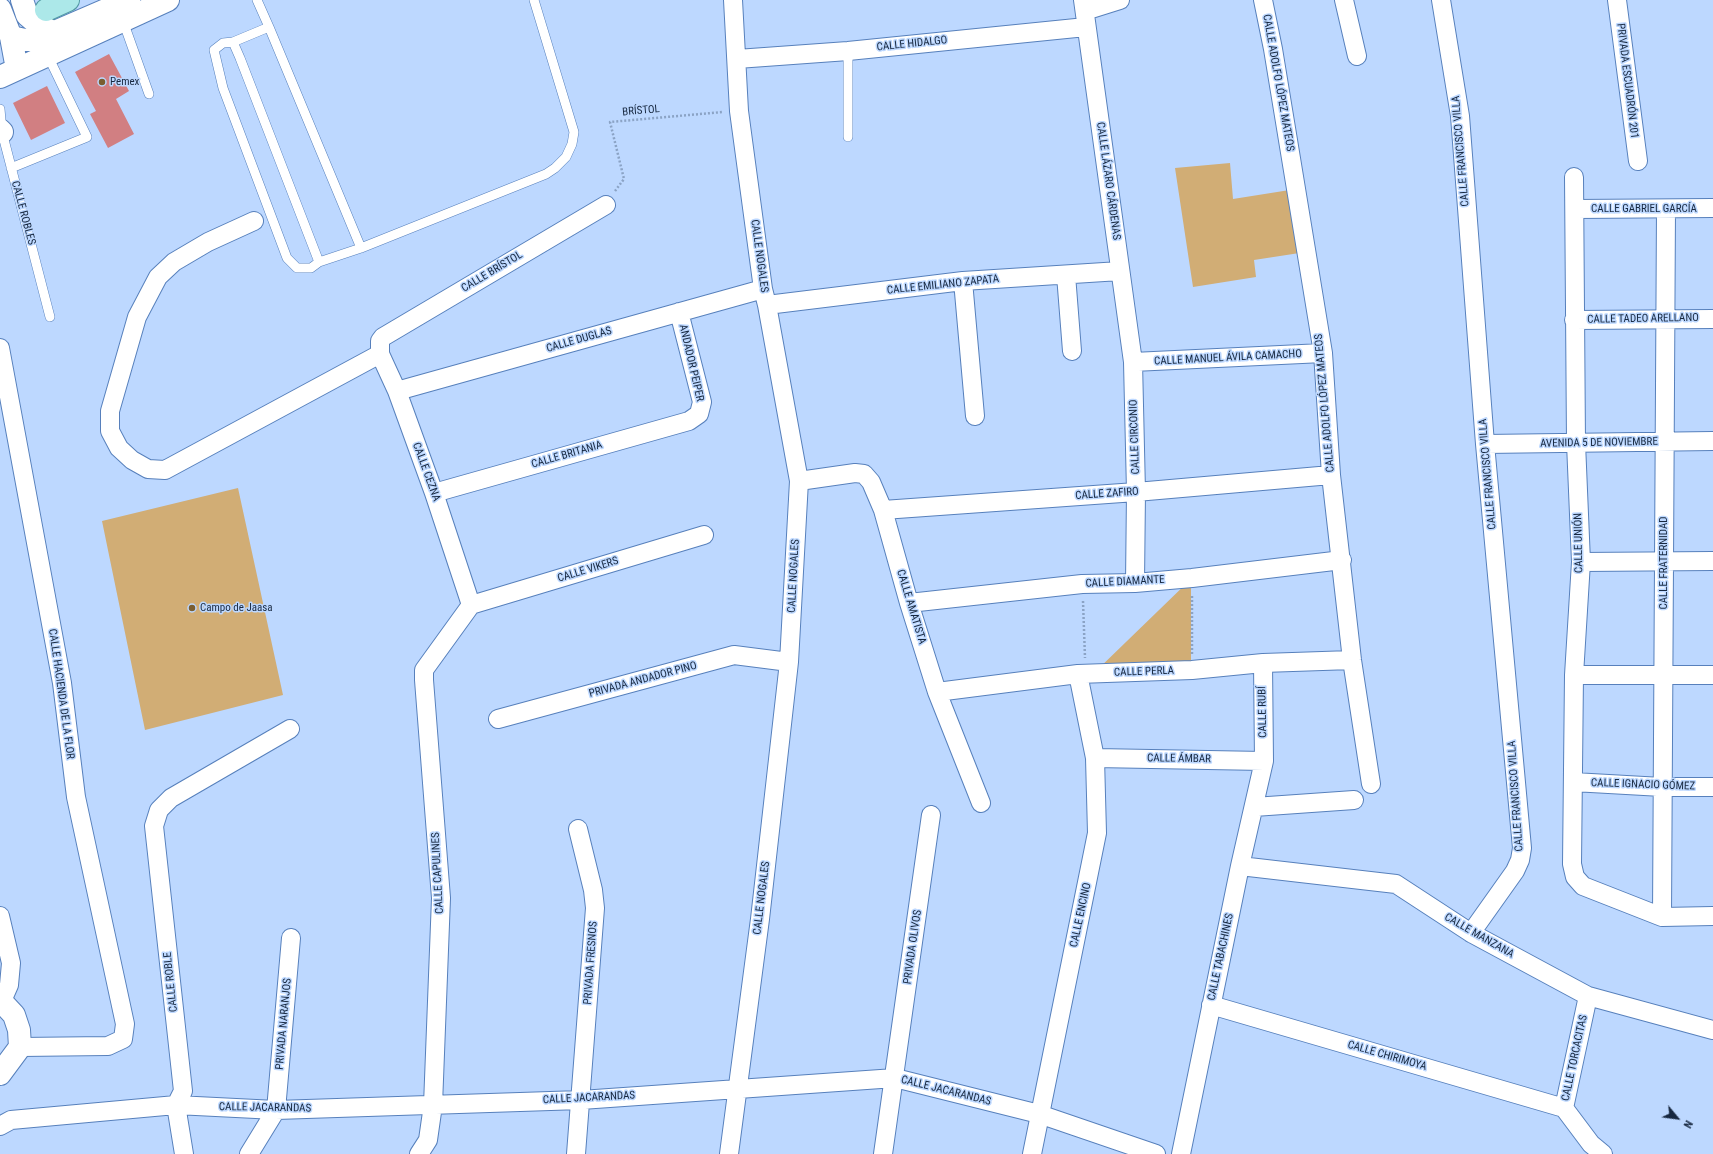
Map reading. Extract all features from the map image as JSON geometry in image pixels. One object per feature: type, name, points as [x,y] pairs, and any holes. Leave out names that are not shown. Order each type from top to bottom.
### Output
[{"type":"main road","points":[[46,10],[68,0]]},
{"type":"street","points":[[22,0],[27,15],[40,26],[63,36],[81,41]]},
{"type":"street","points":[[11,37],[25,40],[36,40],[129,0]]},
{"type":"street","points":[[0,9],[11,37],[8,73],[168,0]]},
{"type":"street","name":"CALLE NOGALES","points":[[729,1154],[760,919],[789,662],[799,481],[765,297],[738,111],[737,59],[733,0]]},
{"type":"street","name":"CALLE HIDALGO","points":[[737,59],[848,51],[1085,12],[1120,0]]},
{"type":"street","name":"CALLE ADOLFO LÓPEZ MATEOS","points":[[1263,0],[1273,49],[1323,353],[1331,474],[1342,560],[1352,660],[1370,784]]},
{"type":"street","points":[[1344,0],[1357,56]]},
{"type":"street","name":"CALLE FRANCISCO VILLA","points":[[1442,0],[1460,116],[1485,444],[1522,848],[1520,860],[1515,871],[1471,933]]},
{"type":"street","name":"PRIVADA ESCUADRÓN 201","points":[[1617,0],[1638,161]]},
{"type":"street","name":"CALLE LÁZARO CÁRDENAS","points":[[1085,12],[1133,362]]},
{"type":"street","name":"CALLE UNIÓN","points":[[1574,177],[1574,320],[1580,562],[1574,675],[1572,864],[1575,877],[1583,886],[1662,917]]},
{"type":"street","name":"CALLE BRÍSTOL","points":[[254,221],[208,242],[174,262],[158,277],[137,317],[110,411],[110,431],[119,448],[132,460],[148,469],[165,470],[380,347],[384,337],[606,205]]},
{"type":"street","name":"CALLE GABRIEL GARCÍA","points":[[1575,209],[1713,208]]},
{"type":"street","name":"CALLE FRATERNIDAD","points":[[1662,917],[1666,209]]},
{"type":"street","name":"CALLE EMILIANO ZAPATA","points":[[765,297],[963,281],[1120,271]]},
{"type":"street","points":[[1066,274],[1072,351]]},
{"type":"street","points":[[963,281],[975,416]]},
{"type":"street","name":"CALLE DUGLAS","points":[[397,391],[679,312],[765,297]]},
{"type":"street","name":"ANDADOR PEIPER","points":[[679,312],[702,402],[699,414]]},
{"type":"street","name":"CALLE TADEO ARELLANO","points":[[1574,320],[1713,318]]},
{"type":"street","name":"CALLE CEZNA","points":[[380,347],[434,492],[471,605]]},
{"type":"street","name":"CALLE HACIENDA DE LA FLOR","points":[[0,348],[62,683],[76,797],[125,1024],[123,1038],[108,1046],[20,1047]]},
{"type":"street","name":"CALLE MANUEL ÁVILA CAMACHO","points":[[1133,362],[1323,353]]},
{"type":"street","name":"CALLE CIRCONIO","points":[[1133,362],[1136,492],[1135,583]]},
{"type":"street","name":"CALLE BRITANIA","points":[[434,492],[689,421],[699,414]]},
{"type":"street","name":"AVENIDA 5 DE NOVIEMBRE","points":[[1485,444],[1713,441]]},
{"type":"street","name":"CALLE AMATISTA","points":[[799,481],[855,473],[864,474],[871,482],[884,510],[909,603],[937,692],[981,803]]},
{"type":"street","name":"CALLE ZAFIRO","points":[[884,510],[1136,492],[1331,474]]},
{"type":"street","name":"CALLE VIKERS","points":[[471,605],[704,535]]},
{"type":"street","name":"CALLE DIAMANTE","points":[[909,603],[1082,584],[1135,583],[1192,578],[1342,560]]},
{"type":"street","points":[[1580,562],[1665,562],[1713,560]]},
{"type":"street","name":"CALLE CAPULINES","points":[[419,1154],[428,1140],[433,1104],[441,898],[424,670],[471,605]]},
{"type":"street","name":"PRIVADA ANDADOR PINO","points":[[498,719],[734,655],[789,662]]},
{"type":"street","name":"CALLE PERLA","points":[[937,692],[1082,674],[1192,670],[1262,663],[1352,660]]},
{"type":"street","name":"CALLE RUBÍ","points":[[1262,663],[1264,761]]},
{"type":"street","name":"CALLE ENCINO","points":[[1032,1154],[1097,833],[1095,758],[1082,674]]},
{"type":"street","points":[[1574,675],[1713,675]]},
{"type":"street","name":"CALLE ROBLE","points":[[184,1154],[176,1106],[183,1091],[154,826],[158,810],[171,798],[290,729]]},
{"type":"street","name":"CALLE ÁMBAR","points":[[1095,758],[1264,761]]},
{"type":"street","name":"CALLE TABACHINES","points":[[1181,1154],[1240,866],[1264,761]]},
{"type":"street","name":"CALLE IGNACIO GÓMEZ","points":[[1574,782],[1662,787],[1713,787]]},
{"type":"street","points":[[1254,808],[1354,800]]},
{"type":"street","name":"PRIVADA OLIVOS","points":[[883,1154],[895,1078],[931,815]]},
{"type":"street","name":"PRIVADA FRESNOS","points":[[576,1154],[595,908],[593,890],[578,829]]},
{"type":"street","name":"CALLE MANZANA","points":[[1240,866],[1396,884],[1471,933],[1588,996],[1713,1030]]},
{"type":"street","points":[[0,916],[11,963],[9,985],[1,1000],[14,1015],[19,1030],[20,1047],[0,1074]]},
{"type":"street","points":[[1662,917],[1713,916]]},
{"type":"street","name":"PRIVADA NARANJOS","points":[[276,1110],[292,938]]},
{"type":"street","name":"CALLE TORCACITAS","points":[[1588,996],[1564,1108],[1592,1144],[1602,1154]]},
{"type":"street","name":"CALLE CHIRIMOYA","points":[[1211,1005],[1564,1108]]},
{"type":"street","name":"CALLE JACARANDAS","points":[[4,1119],[176,1106],[276,1110],[581,1100],[895,1078],[1040,1114],[1156,1154]]},
{"type":"street","points":[[249,1154],[276,1110]]},
{"type":"lane","points":[[257,0],[361,248]]},
{"type":"lane","points":[[269,27],[232,42],[223,43],[214,50],[223,88],[287,258],[297,268],[311,268],[318,262],[361,248],[546,174],[556,168],[566,157],[572,144],[574,132],[534,0]]},
{"type":"lane","points":[[123,21],[149,94]]},
{"type":"lane","points":[[232,42],[240,58],[318,262]]},
{"type":"lane","points":[[848,51],[848,136]]},
{"type":"lane","points":[[11,168],[87,137],[48,56]]},
{"type":"lane","name":"CALLE ROBLES","points":[[0,109],[1,131],[50,317]]},
{"type":"path","name":"BRÍSTOL","points":[[606,205],[624,179],[610,122],[738,111]]},
{"type":"path","points":[[1192,578],[1192,670]]},
{"type":"path","points":[[1082,584],[1082,674]]},
{"type":"shaded area","points":[[1230,163],[1233,199],[1296,189],[1306,252],[1254,260],[1256,277],[1193,287],[1175,168]]},
{"type":"shaded area","name":"Campo de Jaasa","points":[[238,488],[283,695],[145,730],[102,521]]},
{"type":"shaded area","points":[[1191,579],[1191,669],[1094,673]]},
{"type":"building","points":[[109,54],[129,91],[116,99],[134,134],[108,148],[90,114],[96,111],[75,72]]},
{"type":"building","points":[[47,86],[65,123],[31,140],[13,103]]},
{"type":"place","name":"Pemex","points":[[102,82]]},
{"type":"place","name":"Campo de Jaasa","points":[[192,608]]}]
